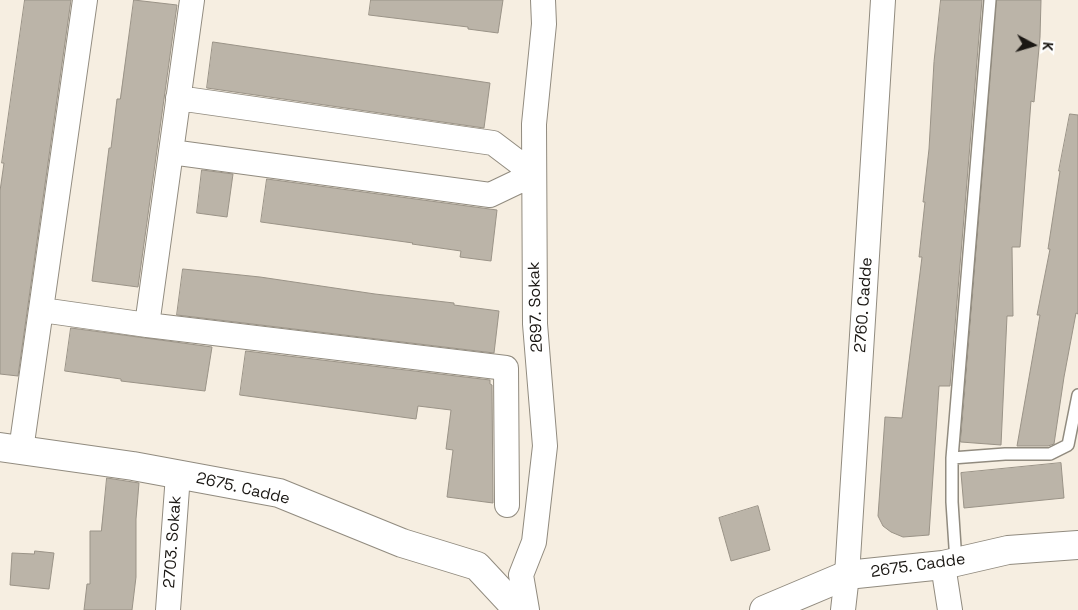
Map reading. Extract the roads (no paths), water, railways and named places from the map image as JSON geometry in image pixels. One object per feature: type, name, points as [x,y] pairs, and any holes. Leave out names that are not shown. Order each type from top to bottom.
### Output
[{"type":"street","points":[[11,448],[42,310],[85,0]]},
{"type":"street","points":[[146,325],[192,0]]},
{"type":"street","name":"2697. Sokak","points":[[527,610],[521,575],[534,542],[545,446],[535,324],[534,174],[534,124],[544,24],[543,0]]},
{"type":"street","name":"2760. Cadde","points":[[844,610],[883,0]]},
{"type":"street","points":[[171,152],[490,195],[534,174],[493,143],[178,98]]},
{"type":"street","points":[[42,310],[146,325],[506,368],[507,505]]},
{"type":"street","name":"2675. Cadde","points":[[11,448],[133,466],[279,494],[402,543],[477,566],[518,610]]},
{"type":"street","name":"2703. Sokak","points":[[168,610],[178,475]]},
{"type":"street","name":"2675. Cadde","points":[[764,610],[847,575],[949,563],[1008,550],[1078,545]]},
{"type":"street","points":[[949,563],[950,610]]},
{"type":"lane","points":[[949,563],[952,458],[990,0]]},
{"type":"lane","points":[[952,458],[1005,454],[1050,454],[1068,445],[1078,395]]}]
